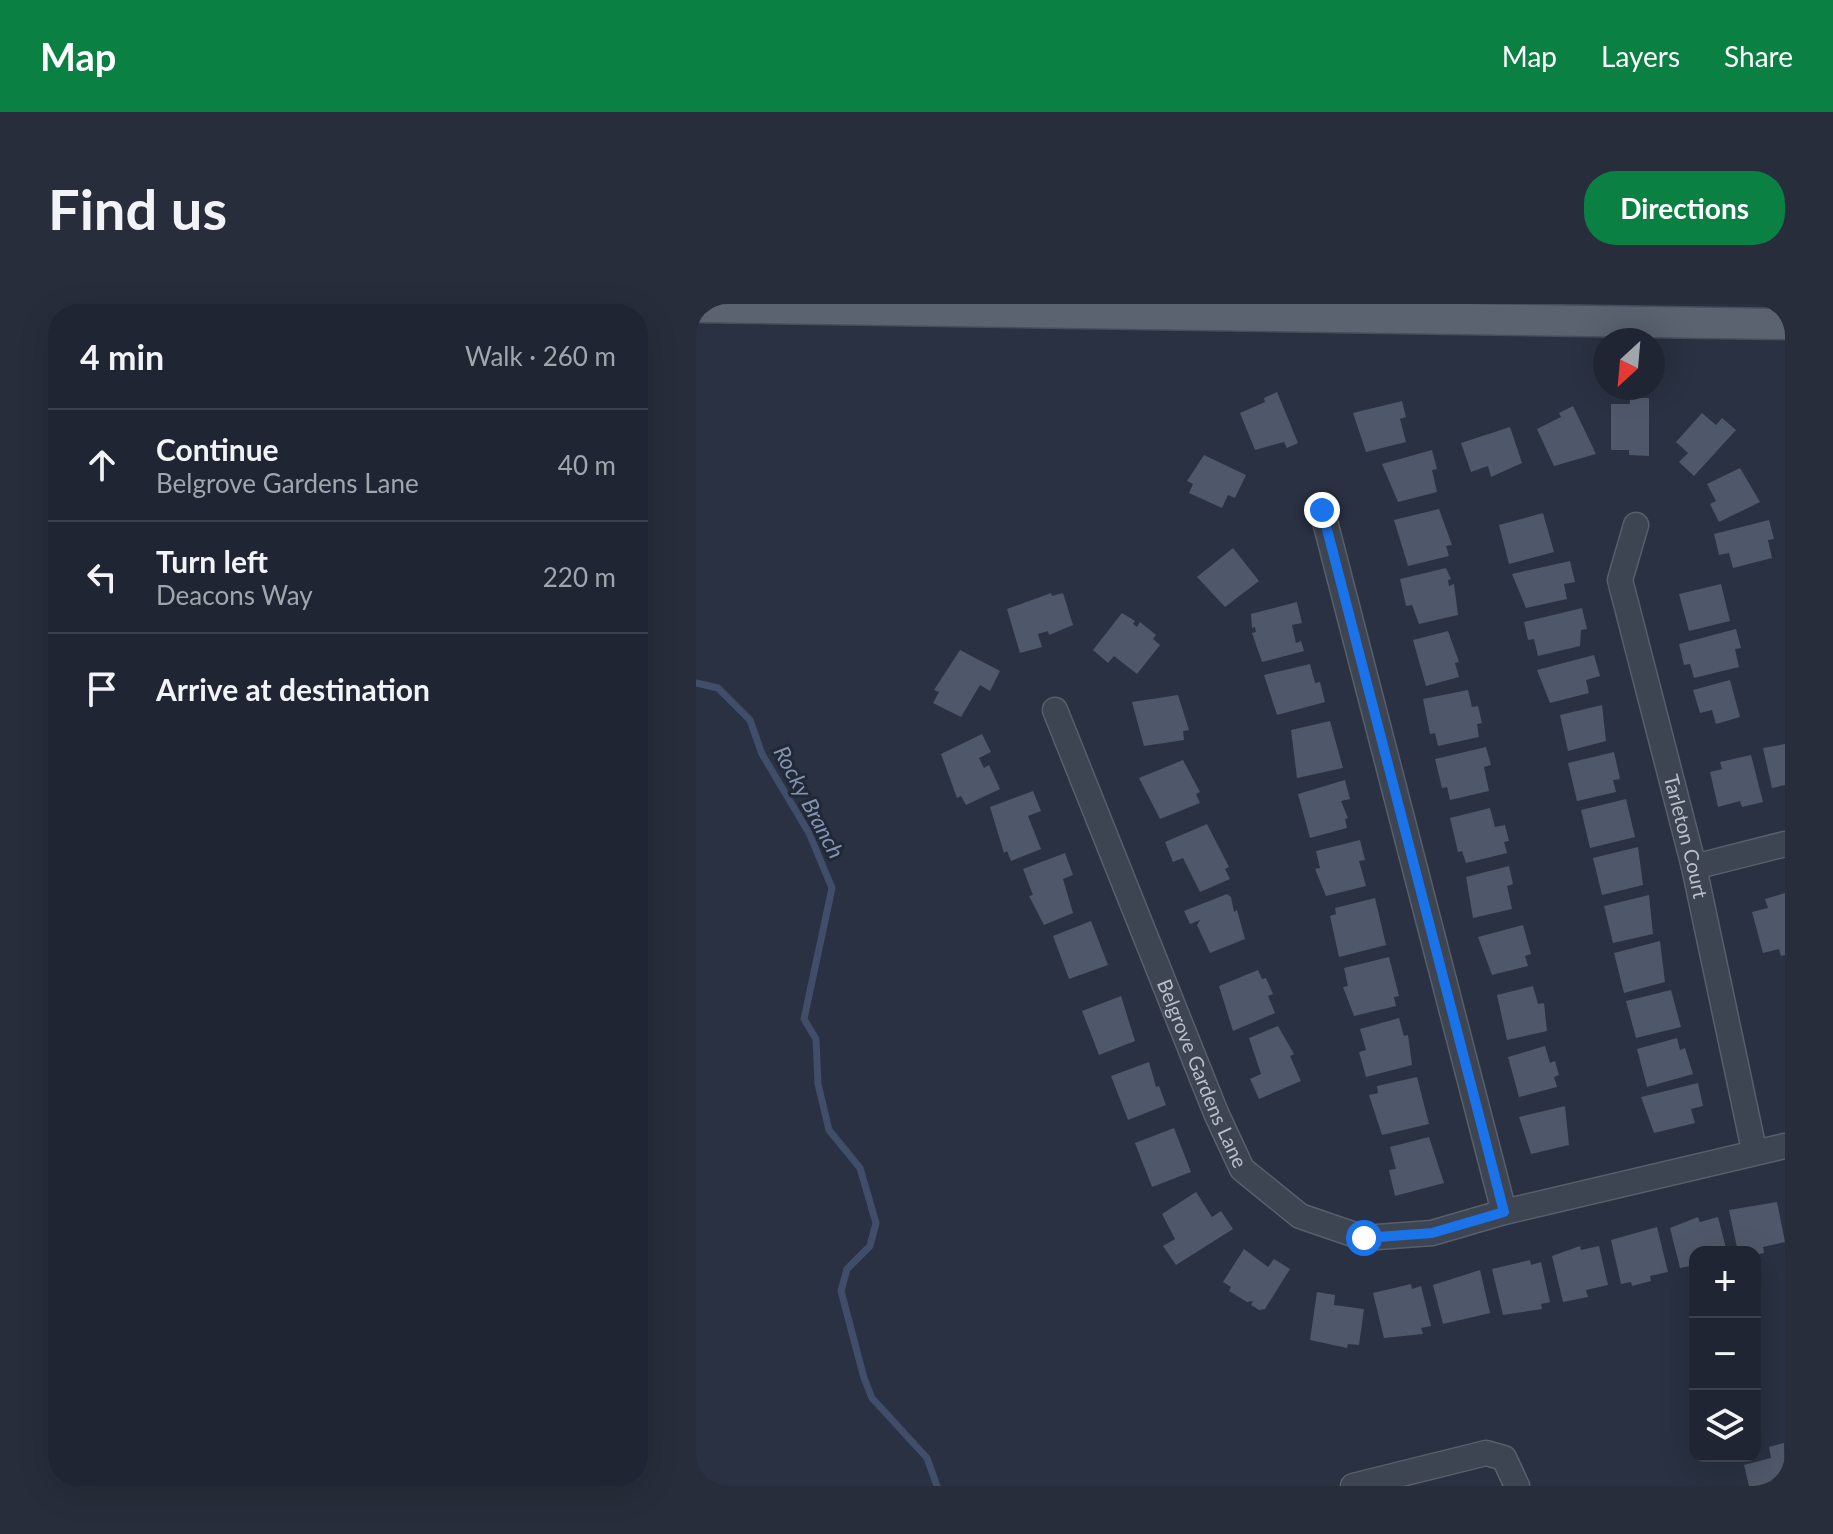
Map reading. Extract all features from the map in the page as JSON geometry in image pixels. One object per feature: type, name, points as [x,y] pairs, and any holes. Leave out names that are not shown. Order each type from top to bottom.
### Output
[{"type":"main road","points":[[696,307],[845,306],[1785,324]]},
{"type":"street","points":[[1322,510],[1504,1212]]},
{"type":"street","name":"Tarleton Court","points":[[1636,525],[1620,580],[1694,867],[1754,1150]]},
{"type":"street","name":"Belgrove Gardens Lane","points":[[1055,710],[1216,1113],[1242,1169],[1300,1216],[1364,1238],[1432,1233],[1754,1150],[1785,1146]]},
{"type":"street","points":[[1694,867],[1785,844]]},
{"type":"street","points":[[1353,1486],[1486,1453],[1504,1458],[1517,1486]]},
{"type":"building","points":[[1277,392],[1298,443],[1287,448],[1284,442],[1255,450],[1240,413],[1265,402],[1264,398]]},
{"type":"building","points":[[1630,400],[1649,400],[1649,456],[1629,455],[1629,450],[1611,450],[1611,404],[1630,404]]},
{"type":"building","points":[[1402,401],[1406,417],[1400,419],[1406,442],[1366,452],[1353,413]]},
{"type":"building","points":[[1573,406],[1596,454],[1554,466],[1537,429],[1561,417],[1559,413]]},
{"type":"building","points":[[1702,413],[1716,425],[1722,418],[1736,430],[1694,476],[1679,462],[1688,453],[1676,442]]},
{"type":"building","points":[[1510,427],[1522,463],[1491,477],[1488,466],[1471,472],[1461,443]]},
{"type":"building","points":[[1432,450],[1437,469],[1432,470],[1437,492],[1398,502],[1382,464]]},
{"type":"building","points":[[1204,455],[1246,475],[1235,498],[1228,495],[1222,508],[1189,493],[1193,484],[1187,481]]},
{"type":"building","points":[[1740,468],[1760,502],[1719,522],[1710,504],[1716,501],[1707,484]]},
{"type":"building","points":[[1439,509],[1452,545],[1446,546],[1449,556],[1408,566],[1394,520]]},
{"type":"building","points":[[1543,513],[1554,552],[1509,564],[1499,525]]},
{"type":"building","points":[[1769,520],[1774,539],[1768,540],[1772,558],[1733,568],[1729,553],[1719,555],[1714,534]]},
{"type":"building","points":[[1233,548],[1259,581],[1225,607],[1197,577]]},
{"type":"building","points":[[1570,561],[1575,582],[1564,584],[1567,599],[1526,608],[1512,574]]},
{"type":"building","points":[[1446,568],[1451,579],[1448,580],[1449,586],[1454,584],[1458,615],[1419,624],[1412,605],[1406,606],[1400,579]]},
{"type":"building","points":[[1721,584],[1730,621],[1689,631],[1679,594]]},
{"type":"building","points":[[1051,593],[1052,596],[1063,593],[1073,625],[1049,635],[1048,631],[1038,634],[1042,647],[1020,653],[1007,609]]},
{"type":"building","points":[[1297,602],[1302,623],[1292,625],[1296,643],[1301,641],[1304,651],[1262,662],[1252,633],[1256,632],[1255,627],[1252,628],[1251,614]]},
{"type":"building","points":[[1582,608],[1587,629],[1581,630],[1580,646],[1538,656],[1534,639],[1528,640],[1524,622]]},
{"type":"building","points":[[1122,613],[1135,621],[1133,624],[1137,627],[1140,622],[1156,635],[1153,639],[1160,645],[1137,674],[1114,656],[1108,663],[1093,650]]},
{"type":"building","points":[[1736,629],[1741,648],[1735,649],[1739,667],[1694,678],[1690,664],[1684,665],[1679,644]]},
{"type":"building","points":[[1448,631],[1459,662],[1455,663],[1459,677],[1426,686],[1413,640]]},
{"type":"building","points":[[960,650],[1000,671],[990,691],[980,685],[961,717],[933,703],[939,692],[934,690]]},
{"type":"building","points":[[1594,655],[1600,676],[1586,680],[1589,693],[1550,703],[1537,670]]},
{"type":"building","points":[[1310,664],[1315,683],[1320,682],[1325,702],[1277,715],[1264,675]]},
{"type":"building","points":[[1730,680],[1740,717],[1716,724],[1712,710],[1700,713],[1693,690]]},
{"type":"building","points":[[1468,690],[1472,707],[1478,706],[1482,723],[1477,724],[1479,737],[1438,746],[1435,733],[1430,734],[1423,699]]},
{"type":"building","points":[[1178,695],[1189,730],[1183,731],[1184,740],[1144,746],[1132,702]]},
{"type":"building","points":[[1602,705],[1606,741],[1568,751],[1560,715]]},
{"type":"building","points":[[1330,721],[1343,768],[1297,778],[1291,730]]},
{"type":"building","points":[[982,734],[991,752],[979,758],[984,768],[989,765],[1000,789],[966,805],[961,796],[957,798],[941,754]]},
{"type":"building","points":[[1785,744],[1785,785],[1772,788],[1763,748]]},
{"type":"building","points":[[1486,747],[1491,765],[1484,767],[1489,791],[1450,800],[1447,787],[1442,788],[1435,759]]},
{"type":"building","points":[[1614,752],[1620,779],[1613,780],[1616,792],[1577,801],[1568,763]]},
{"type":"building","points":[[1751,755],[1763,802],[1742,807],[1740,801],[1718,807],[1710,772],[1722,769],[1720,762]]},
{"type":"building","points":[[1183,760],[1200,792],[1196,794],[1200,803],[1160,819],[1139,778]]},
{"type":"building","points":[[1345,780],[1350,799],[1341,801],[1348,818],[1345,819],[1347,828],[1310,838],[1298,794]]},
{"type":"building","points":[[1033,791],[1041,811],[1028,816],[1041,849],[1011,861],[1007,851],[1004,853],[990,807]]},
{"type":"building","points":[[1626,799],[1635,837],[1590,848],[1581,810]]},
{"type":"building","points":[[1490,808],[1495,827],[1505,825],[1509,841],[1504,842],[1507,853],[1466,863],[1462,851],[1458,852],[1450,818]]},
{"type":"building","points":[[1207,824],[1229,867],[1225,869],[1230,879],[1200,892],[1183,858],[1173,862],[1165,842]]},
{"type":"building","points":[[1360,840],[1365,860],[1359,861],[1366,886],[1326,896],[1315,869],[1320,868],[1316,851]]},
{"type":"building","points":[[1638,847],[1643,885],[1602,895],[1593,858]]},
{"type":"building","points":[[1065,853],[1073,875],[1063,879],[1073,913],[1044,925],[1029,896],[1033,895],[1023,869]]},
{"type":"building","points":[[1509,866],[1513,884],[1507,886],[1512,909],[1473,918],[1466,877]]},
{"type":"building","points":[[1785,893],[1785,955],[1781,956],[1779,949],[1763,953],[1752,912],[1768,908],[1765,899]]},
{"type":"building","points":[[1227,894],[1231,897],[1234,912],[1237,910],[1245,939],[1210,953],[1197,925],[1200,920],[1190,924],[1184,911]]},
{"type":"building","points":[[1649,895],[1653,934],[1613,943],[1604,906]]},
{"type":"building","points":[[1375,898],[1386,945],[1339,957],[1330,916],[1336,914],[1335,908]]},
{"type":"building","points":[[1091,921],[1108,965],[1069,979],[1053,936]]},
{"type":"building","points":[[1523,925],[1531,954],[1525,956],[1528,966],[1492,975],[1478,937]]},
{"type":"building","points":[[1660,941],[1665,982],[1624,993],[1614,953]]},
{"type":"building","points":[[1389,957],[1399,996],[1394,997],[1396,1006],[1354,1016],[1343,987],[1348,986],[1344,968]]},
{"type":"building","points":[[1258,970],[1262,979],[1266,978],[1273,994],[1268,996],[1275,1013],[1233,1031],[1219,986]]},
{"type":"building","points":[[1533,986],[1538,1004],[1544,1003],[1547,1031],[1507,1040],[1497,995]]},
{"type":"building","points":[[1671,990],[1681,1027],[1636,1038],[1626,1001]]},
{"type":"building","points":[[1121,996],[1135,1041],[1099,1055],[1082,1011]]},
{"type":"building","points":[[1399,1018],[1404,1036],[1408,1035],[1412,1065],[1366,1077],[1359,1052],[1366,1050],[1360,1029]]},
{"type":"building","points":[[1278,1026],[1294,1054],[1290,1056],[1301,1081],[1259,1099],[1250,1079],[1261,1074],[1249,1038]]},
{"type":"building","points":[[1677,1038],[1680,1050],[1685,1048],[1693,1074],[1647,1087],[1637,1049]]},
{"type":"building","points":[[1545,1046],[1550,1063],[1555,1061],[1559,1075],[1554,1077],[1557,1087],[1519,1097],[1508,1057]]},
{"type":"building","points":[[1149,1062],[1156,1087],[1159,1086],[1166,1105],[1128,1120],[1111,1076]]},
{"type":"building","points":[[1417,1077],[1429,1124],[1382,1135],[1369,1095],[1378,1093],[1377,1086]]},
{"type":"building","points":[[1698,1083],[1703,1106],[1691,1109],[1695,1123],[1654,1133],[1641,1097]]},
{"type":"building","points":[[1565,1106],[1569,1145],[1531,1154],[1519,1117]]},
{"type":"building","points":[[1174,1128],[1191,1172],[1152,1187],[1135,1143]]},
{"type":"building","points":[[1429,1137],[1444,1183],[1395,1196],[1389,1170],[1396,1169],[1390,1147]]},
{"type":"building","points":[[1196,1192],[1212,1217],[1221,1211],[1233,1229],[1176,1265],[1163,1246],[1175,1239],[1162,1214]]},
{"type":"building","points":[[1777,1202],[1785,1242],[1763,1247],[1764,1253],[1761,1254],[1761,1246],[1737,1246],[1729,1210]]},
{"type":"building","points":[[1698,1217],[1700,1222],[1718,1217],[1725,1246],[1689,1246],[1689,1266],[1680,1268],[1670,1228]]},
{"type":"building","points":[[1657,1227],[1668,1272],[1650,1276],[1651,1281],[1632,1286],[1631,1282],[1621,1284],[1611,1240]]},
{"type":"building","points":[[1580,1246],[1581,1250],[1599,1246],[1608,1285],[1586,1290],[1588,1297],[1563,1302],[1552,1256]]},
{"type":"building","points":[[1244,1249],[1268,1267],[1274,1259],[1290,1269],[1265,1309],[1259,1310],[1251,1305],[1253,1301],[1247,1302],[1229,1291],[1231,1287],[1223,1282]]},
{"type":"building","points":[[1530,1260],[1531,1265],[1541,1262],[1550,1302],[1541,1304],[1542,1309],[1503,1315],[1492,1269]]},
{"type":"building","points":[[1480,1270],[1490,1313],[1443,1324],[1433,1285]]},
{"type":"building","points":[[1411,1284],[1412,1289],[1421,1286],[1431,1326],[1421,1328],[1423,1334],[1384,1338],[1373,1293]]},
{"type":"building","points":[[1317,1292],[1335,1295],[1334,1305],[1364,1309],[1359,1345],[1348,1344],[1347,1348],[1310,1340]]},
{"type":"building","points":[[1784,1443],[1785,1486],[1749,1486],[1744,1465],[1771,1458],[1769,1447]]},
{"type":"waterway","name":"Rocky Branch","points":[[696,683],[718,688],[750,720],[762,754],[809,833],[832,888],[804,1019],[816,1039],[818,1084],[829,1130],[860,1168],[876,1223],[870,1246],[847,1269],[841,1291],[872,1398],[927,1458],[937,1486]]},
{"type":"route","points":[[1322,510],[1504,1212],[1432,1233],[1364,1238]]}]
